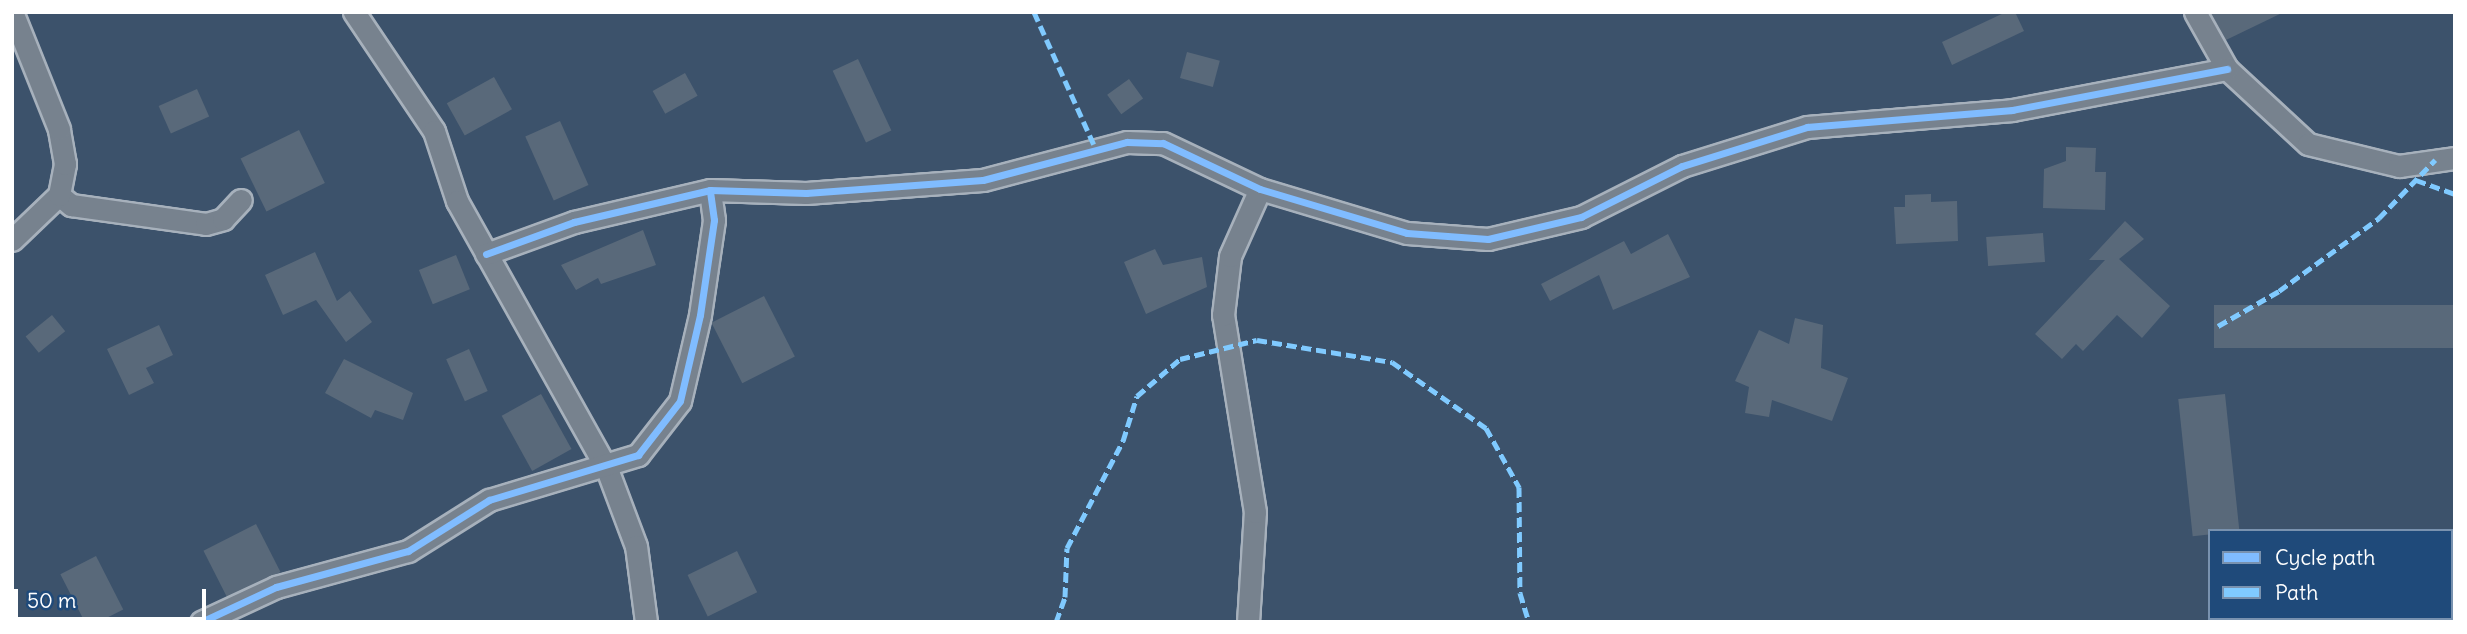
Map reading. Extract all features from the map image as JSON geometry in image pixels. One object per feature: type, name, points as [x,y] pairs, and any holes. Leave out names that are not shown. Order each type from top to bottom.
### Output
[{"type":"street","points":[[12,240],[59,195],[65,164],[59,129],[13,14],[19,12]]},
{"type":"street","points":[[354,12],[434,131],[457,201],[607,469],[636,546],[646,622]]},
{"type":"street","points":[[2195,12],[2227,69],[2308,144],[2399,166],[2455,158]]},
{"type":"street","points":[[486,254],[574,222],[710,190],[806,194],[983,180],[1127,142],[1163,143],[1260,189],[1407,233],[1488,239],[1581,217],[1682,166],[1807,127],[2012,110],[2227,69]]},
{"type":"street","points":[[1248,622],[1255,512],[1223,315],[1230,256],[1260,189]]},
{"type":"street","points":[[201,622],[276,587],[408,551],[489,499],[607,469],[638,455],[680,401],[701,315],[714,220],[710,190]]},
{"type":"street","points":[[59,195],[71,205],[206,224],[223,219],[242,200]]},
{"type":"building","points":[[2006,12],[2015,12],[2024,31],[1952,65],[1942,42]]},
{"type":"building","points":[[2210,12],[2284,12],[2226,40]]},
{"type":"building","points":[[1187,52],[1220,61],[1213,87],[1180,78]]},
{"type":"building","points":[[858,59],[891,131],[866,142],[833,71]]},
{"type":"building","points":[[685,73],[698,96],[665,114],[653,91]]},
{"type":"building","points":[[494,77],[512,109],[465,136],[447,103]]},
{"type":"building","points":[[1129,79],[1143,98],[1121,114],[1107,95]]},
{"type":"building","points":[[197,89],[209,116],[171,133],[159,106]]},
{"type":"building","points":[[560,121],[588,185],[554,200],[525,136]]},
{"type":"building","points":[[299,130],[325,183],[266,212],[241,158]]},
{"type":"building","points":[[2066,147],[2096,148],[2095,172],[2106,172],[2105,210],[2043,208],[2044,169],[2066,161]]},
{"type":"building","points":[[1931,194],[1931,202],[1957,201],[1958,241],[1896,244],[1894,207],[1905,207],[1905,195]]},
{"type":"building","points":[[2125,221],[2144,239],[2119,259],[2170,306],[2142,338],[2117,315],[2083,351],[2076,344],[2062,359],[2035,334],[2105,260],[2089,260]]},
{"type":"building","points":[[643,230],[656,265],[601,284],[598,278],[576,290],[561,265]]},
{"type":"building","points":[[2043,233],[2045,262],[1988,266],[1986,237]]},
{"type":"building","points":[[1668,234],[1690,277],[1613,310],[1599,275],[1550,301],[1541,284],[1624,241],[1631,254]]},
{"type":"building","points":[[1155,249],[1163,265],[1202,257],[1207,287],[1146,314],[1124,262]]},
{"type":"building","points":[[315,252],[337,301],[350,291],[372,322],[346,342],[316,300],[283,315],[265,275]]},
{"type":"building","points":[[456,255],[470,289],[433,304],[419,270]]},
{"type":"building","points":[[764,296],[795,357],[742,383],[711,323]]},
{"type":"building","points":[[2214,305],[2455,305],[2455,348],[2214,348]]},
{"type":"building","points":[[52,315],[65,331],[39,353],[26,336]]},
{"type":"building","points":[[1795,318],[1823,325],[1821,368],[1848,378],[1832,421],[1772,400],[1769,417],[1745,413],[1749,387],[1735,381],[1759,330],[1789,344]]},
{"type":"building","points":[[159,325],[173,355],[146,368],[154,383],[129,395],[107,349]]},
{"type":"building","points":[[469,349],[488,391],[465,401],[446,359]]},
{"type":"building","points":[[344,359],[413,393],[403,420],[375,410],[371,418],[325,393]]},
{"type":"building","points":[[541,394],[572,449],[532,471],[502,416]]},
{"type":"building","points":[[2225,394],[2239,529],[2208,529],[2208,535],[2193,536],[2178,399]]},
{"type":"building","points":[[256,524],[281,572],[228,599],[203,551]]},
{"type":"building","points":[[737,551],[757,592],[708,616],[688,575]]},
{"type":"building","points":[[96,556],[123,609],[99,622],[85,622],[60,574]]},
{"type":"marked path","points":[[1034,12],[1096,149]]},
{"type":"marked path","points":[[2218,326],[2279,291],[2379,218],[2435,160]]},
{"type":"marked path","points":[[2416,180],[2455,194]]},
{"type":"marked path","points":[[1056,622],[1065,597],[1067,548],[1123,441],[1137,396],[1180,359],[1257,340],[1392,362],[1486,428],[1519,487],[1520,593],[1529,622]]},
{"type":"cycle path","points":[[486,254],[574,222],[710,190],[806,193],[983,180],[1127,142],[1163,143],[1260,189],[1407,233],[1488,239],[1581,217],[1682,166],[1807,127],[2012,110],[2227,69]]},
{"type":"cycle path","points":[[201,622],[276,587],[408,551],[489,500],[638,455],[680,401],[700,315],[714,220],[710,190]]}]
